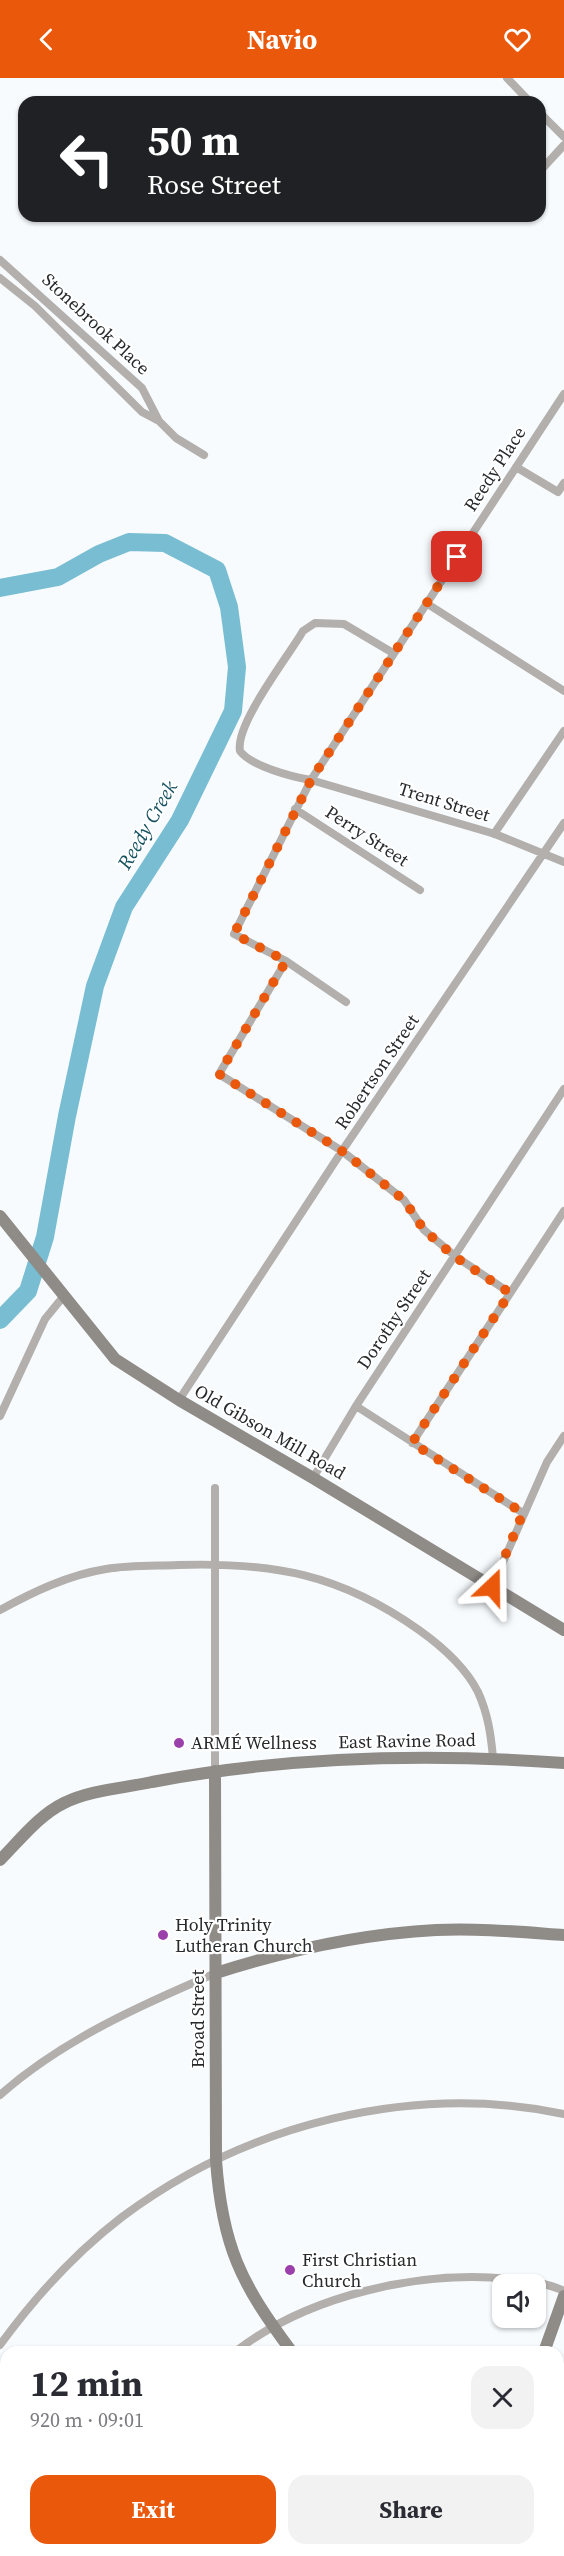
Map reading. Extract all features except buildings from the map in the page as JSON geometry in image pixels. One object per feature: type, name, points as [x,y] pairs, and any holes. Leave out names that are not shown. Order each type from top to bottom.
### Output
[{"type":"street","points":[[507,78],[524,96]]},
{"type":"street","points":[[546,119],[564,137]]},
{"type":"street","points":[[546,164],[564,145]]},
{"type":"street","name":"Stonebrook Place","points":[[0,260],[142,388],[159,421]]},
{"type":"street","name":"Stonebrook Place","points":[[0,278],[35,306],[142,412],[159,421],[176,438],[204,455]]},
{"type":"street","name":"Reedy Place","points":[[286,961],[234,934],[295,809],[311,780],[393,653],[564,394]]},
{"type":"street","points":[[516,466],[558,492],[564,483]]},
{"type":"street","points":[[426,603],[564,691]]},
{"type":"street","name":"Trent Street","points":[[393,653],[344,624],[315,623],[303,631],[241,733],[239,745],[244,756],[255,763],[299,778],[494,834],[564,862]]},
{"type":"street","points":[[494,834],[564,731]]},
{"type":"street","name":"Perry Street","points":[[295,809],[420,890]]},
{"type":"street","name":"Robertson Street","points":[[179,1400],[342,1151],[564,823]]},
{"type":"street","points":[[346,1002],[286,961],[219,1074],[342,1151],[404,1200],[424,1230],[455,1257],[510,1293]]},
{"type":"street","name":"Dorothy Street","points":[[313,1478],[356,1406],[564,1089]]},
{"type":"street","points":[[412,1443],[564,1211]]},
{"type":"street","name":"Old Gibson Mill Road","points":[[0,1216],[115,1359],[179,1400],[564,1630]]},
{"type":"street","points":[[0,1416],[45,1319],[63,1297]]},
{"type":"street","points":[[356,1406],[523,1513]]},
{"type":"street","points":[[492,1587],[547,1462],[564,1437]]},
{"type":"street","name":"Broad Street","points":[[215,1488],[216,2160],[218,2192],[231,2250],[240,2274],[254,2301],[287,2346]]},
{"type":"street","points":[[0,1610],[68,1578],[105,1569],[214,1564],[254,1565],[309,1576],[362,1594],[397,1614],[430,1638],[455,1661],[477,1690],[490,1724],[493,1758]]},
{"type":"street","name":"East Ravine Road","points":[[0,1860],[46,1815],[66,1802],[100,1792],[215,1771],[360,1758],[493,1758],[564,1763]]},
{"type":"street","points":[[2,2091],[101,2026],[140,2006],[216,1973],[278,1953],[336,1941],[397,1933],[477,1929],[564,1935]]},
{"type":"street","points":[[0,2345],[36,2299],[94,2241],[153,2195],[216,2160],[280,2134],[327,2120],[410,2105],[492,2103],[522,2105],[564,2114]]},
{"type":"street","points":[[244,2346],[273,2327],[315,2308],[362,2292],[433,2279],[498,2278],[533,2282],[564,2291]]},
{"type":"street","points":[[546,2346],[564,2296]]},
{"type":"waterway","name":"Reedy Creek","points":[[0,588],[58,577],[99,554],[129,542],[165,543],[217,570],[229,607],[237,667],[233,711],[180,820],[124,907],[95,986],[67,1116],[45,1237],[28,1291],[0,1320]]},
{"type":"place","name":"ARMÉ Wellness","points":[[179,1743]]},
{"type":"place","name":"Holy Trinity Lutheran Church","points":[[163,1935]]},
{"type":"place","name":"First Christian Church","points":[[290,2270]]},
{"type":"route","points":[[457,557],[311,780],[234,934],[286,961],[219,1074],[342,1151],[404,1200],[424,1230],[455,1257],[510,1293],[412,1443],[523,1513],[492,1587]]}]
